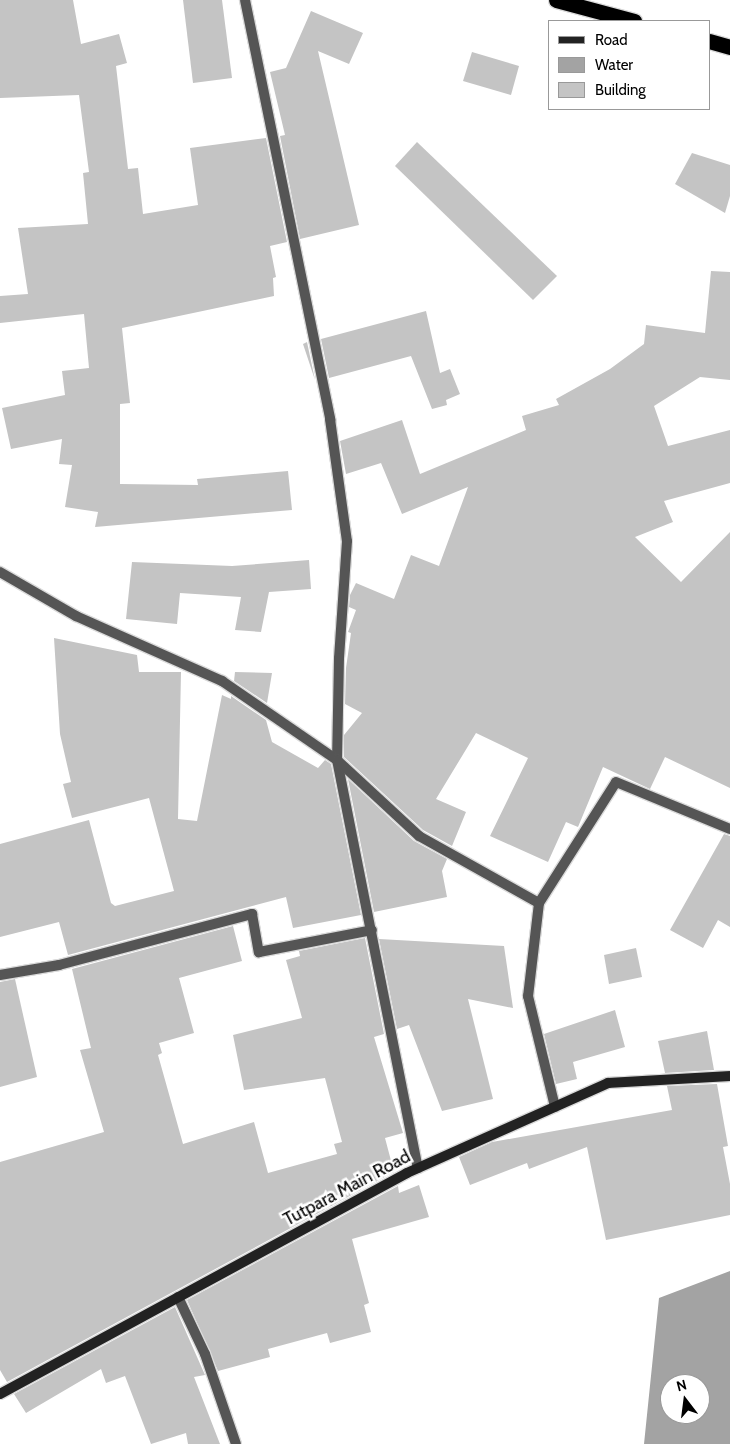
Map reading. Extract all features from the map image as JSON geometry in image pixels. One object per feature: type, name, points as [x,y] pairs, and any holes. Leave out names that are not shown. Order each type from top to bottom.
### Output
[{"type":"highway","points":[[556,0],[630,20]]},
{"type":"highway","points":[[710,42],[730,47]]},
{"type":"street","points":[[245,0],[330,419],[346,541],[338,658],[337,760],[418,1168]]},
{"type":"street","points":[[0,572],[76,616],[222,681],[337,760],[419,836],[539,903]]},
{"type":"street","points":[[555,1106],[528,996],[539,903],[616,782],[730,829]]},
{"type":"street","points":[[0,975],[59,965],[252,914],[259,952],[372,930]]},
{"type":"street","name":"Tutpara Main Road","points":[[0,1394],[418,1168],[555,1106],[608,1083],[730,1076]]},
{"type":"street","points":[[178,1297],[205,1354],[236,1444]]},
{"type":"water","points":[[730,1271],[730,1444],[644,1444],[659,1298]]},
{"type":"building","points":[[0,0],[73,0],[81,44],[119,34],[127,63],[116,66],[128,169],[138,168],[143,214],[198,205],[190,148],[266,138],[287,242],[270,246],[276,277],[273,278],[274,296],[122,328],[130,403],[120,404],[120,484],[198,485],[197,479],[288,471],[292,510],[95,527],[98,512],[65,507],[72,465],[59,464],[62,439],[11,449],[2,408],[65,395],[62,371],[89,368],[84,314],[0,323],[0,296],[28,294],[18,228],[88,224],[83,173],[89,172],[79,95],[0,98]]},
{"type":"building","points":[[183,0],[222,0],[232,78],[193,83]]},
{"type":"building","points":[[311,11],[363,33],[349,64],[318,51],[359,225],[300,239],[280,136],[285,135],[270,72],[286,68]]},
{"type":"building","points":[[472,52],[519,66],[511,95],[463,81]]},
{"type":"building","points":[[417,142],[557,276],[533,300],[395,166]]},
{"type":"building","points":[[692,153],[730,165],[730,196],[725,213],[675,184]]},
{"type":"building","points":[[711,271],[730,272],[730,380],[700,377],[654,406],[668,446],[730,430],[730,483],[664,501],[673,522],[635,537],[681,582],[730,532],[730,788],[665,757],[650,789],[603,767],[578,827],[566,822],[548,862],[490,836],[528,758],[476,733],[436,799],[466,812],[452,846],[423,830],[344,757],[344,735],[362,713],[345,704],[346,668],[351,633],[348,632],[356,610],[349,607],[350,595],[356,583],[394,599],[411,555],[439,566],[468,487],[402,514],[381,463],[346,474],[340,441],[402,420],[420,474],[526,430],[522,416],[559,405],[556,399],[610,369],[644,344],[646,325],[705,333]]},
{"type":"building","points":[[426,311],[440,373],[450,369],[460,394],[446,400],[447,405],[432,409],[411,356],[329,378],[321,339]]},
{"type":"building","points":[[307,342],[315,380],[303,344]]},
{"type":"building","points":[[309,560],[311,589],[269,592],[261,632],[235,630],[241,597],[180,593],[177,624],[126,619],[132,562],[232,566]]},
{"type":"building","points":[[54,638],[137,655],[139,672],[181,672],[178,819],[197,821],[222,695],[231,699],[231,696],[266,720],[272,742],[318,768],[325,760],[331,764],[361,915],[293,928],[286,897],[68,955],[59,922],[0,937],[0,844],[89,820],[111,903],[115,906],[174,891],[149,798],[72,818],[63,784],[71,782],[60,734]]},
{"type":"building","points":[[235,672],[272,673],[267,703],[234,681]]},
{"type":"building","points":[[348,779],[414,841],[447,859],[442,871],[447,897],[374,912]]},
{"type":"building","points":[[724,834],[730,836],[730,927],[718,920],[703,948],[670,930]]},
{"type":"building","points":[[233,926],[242,961],[179,978],[194,1033],[159,1043],[162,1053],[158,1055],[183,1144],[254,1122],[268,1173],[337,1154],[334,1144],[342,1142],[325,1078],[244,1090],[233,1035],[302,1018],[286,960],[300,956],[299,951],[365,938],[384,1034],[374,1037],[403,1133],[385,1138],[394,1172],[7,1382],[0,1370],[0,1162],[104,1132],[80,1050],[91,1048],[72,969]]},
{"type":"building","points":[[379,939],[504,946],[513,1008],[468,999],[493,1099],[442,1111],[409,1025],[397,1029]]},
{"type":"building","points":[[636,948],[642,977],[609,984],[604,955]]},
{"type":"building","points":[[15,979],[37,1077],[0,1087],[0,982]]},
{"type":"building","points":[[615,1010],[625,1047],[573,1062],[577,1079],[556,1084],[544,1034]]},
{"type":"building","points":[[707,1031],[714,1070],[665,1073],[658,1041]]},
{"type":"building","points":[[717,1084],[728,1146],[723,1147],[730,1184],[730,1215],[606,1240],[587,1147],[529,1169],[527,1163],[470,1185],[459,1157],[492,1142],[672,1110],[667,1086]]},
{"type":"building","points":[[419,1185],[429,1217],[352,1239],[369,1303],[364,1305],[371,1332],[330,1343],[327,1333],[268,1349],[270,1357],[218,1371],[187,1300],[398,1186],[399,1193]]},
{"type":"building","points":[[175,1307],[205,1375],[194,1377],[220,1444],[188,1444],[186,1433],[151,1444],[125,1376],[106,1383],[101,1369],[26,1413],[14,1394]]}]
